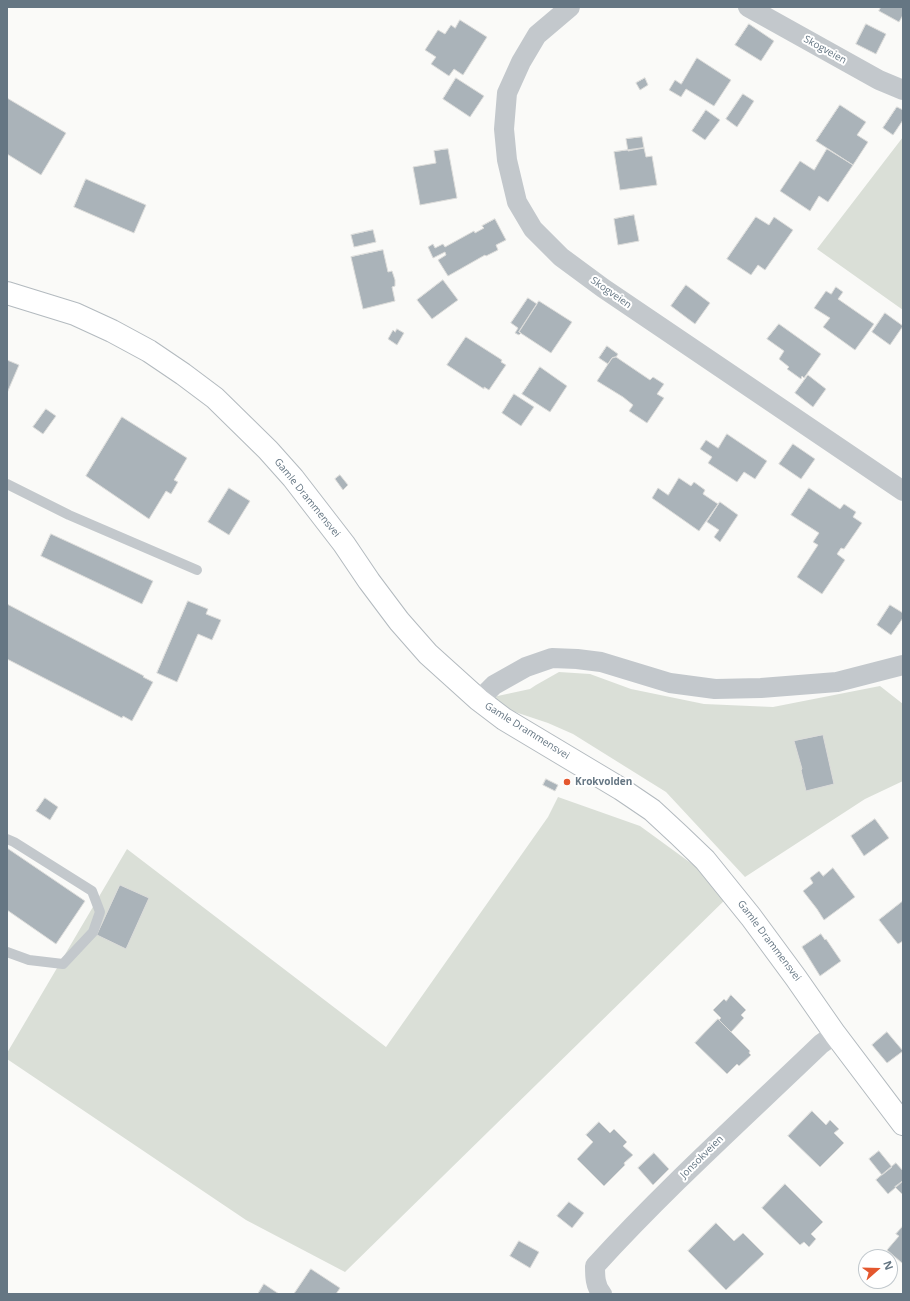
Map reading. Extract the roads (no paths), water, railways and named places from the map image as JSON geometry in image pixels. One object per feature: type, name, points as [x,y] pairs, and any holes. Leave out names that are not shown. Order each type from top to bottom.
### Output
[{"type":"main road","name":"Gamle Drammensvei","points":[[7,293],[75,314],[112,331],[149,351],[215,398],[268,450],[293,478],[344,544],[368,581],[399,621],[428,654],[479,700],[504,719],[621,789],[652,810],[705,860],[732,893],[796,978],[835,1034],[903,1124]]},
{"type":"street","name":"Skogveien","points":[[570,7],[537,35],[521,62],[507,93],[504,129],[507,160],[517,202],[533,229],[561,257],[603,288],[903,491]]},
{"type":"street","name":"Skogveien","points":[[748,7],[879,80],[903,90]]},
{"type":"street","points":[[479,700],[494,686],[526,667],[552,658],[601,662],[670,683],[715,689],[761,688],[837,682],[903,665]]},
{"type":"street","name":"Jonsokveien","points":[[602,1294],[595,1279],[595,1266],[724,1135],[821,1044],[835,1034]]},
{"type":"lane","points":[[7,484],[69,515],[197,570]]},
{"type":"lane","points":[[7,839],[92,891],[100,912],[93,932],[63,964],[29,960],[7,952]]},
{"type":"place","name":"Krokvolden","points":[[567,782]]}]
